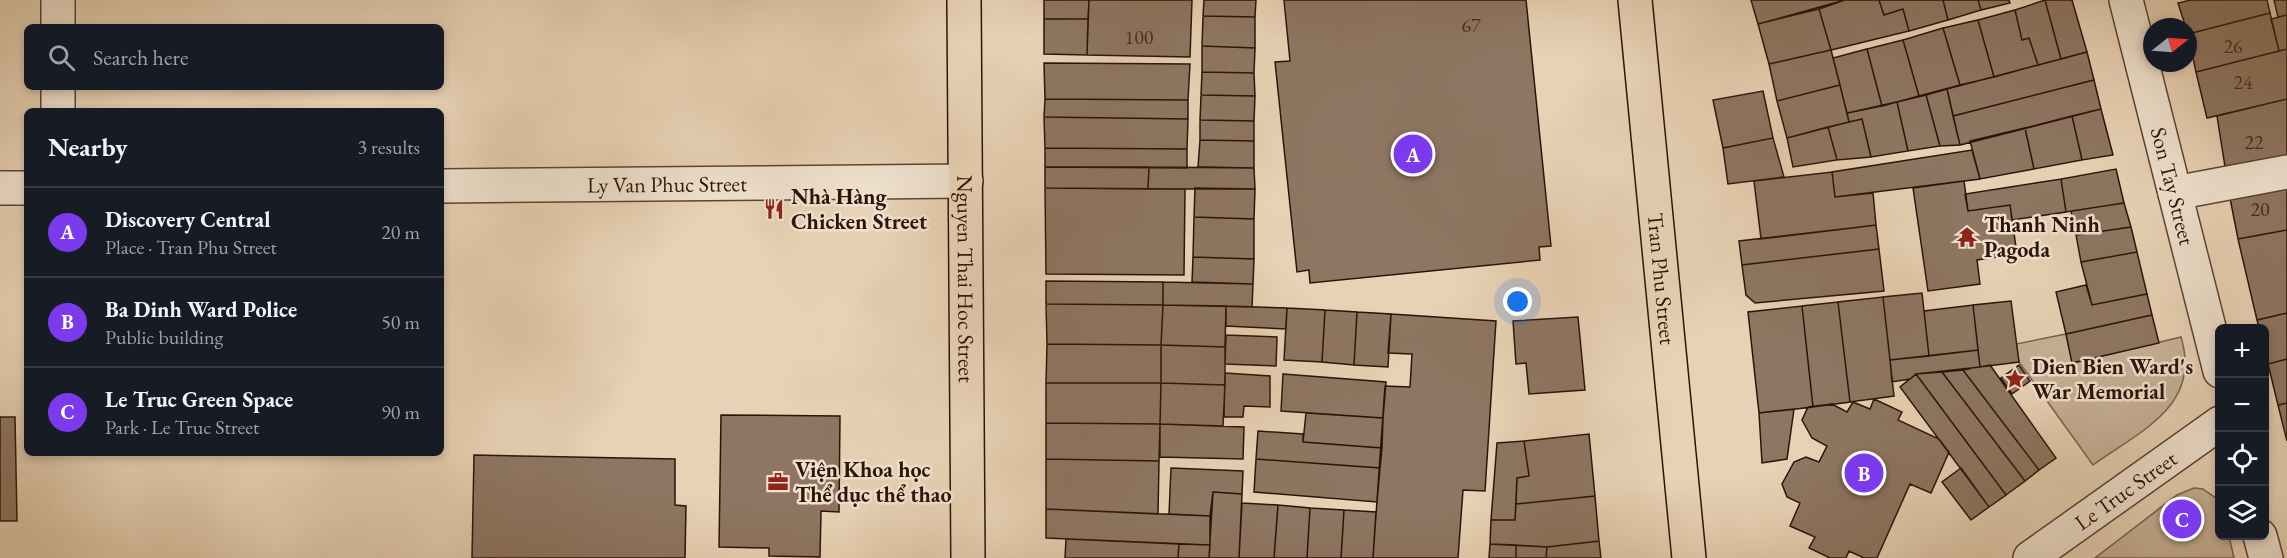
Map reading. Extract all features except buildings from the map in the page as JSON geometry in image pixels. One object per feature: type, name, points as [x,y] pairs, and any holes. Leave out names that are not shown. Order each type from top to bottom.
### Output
[{"type":"main road","name":"Nguyen Thai Hoc Street","points":[[964,0],[968,558]]},
{"type":"main road","name":"Tran Phu Street","points":[[1635,0],[1689,558]]},
{"type":"street","points":[[58,0],[58,24]]},
{"type":"street","name":"Son Tay Street","points":[[2126,0],[2215,351]]},
{"type":"street","points":[[58,90],[58,108]]},
{"type":"street","points":[[2175,193],[2287,172]]},
{"type":"street","name":"Ly Van Phuc Street","points":[[444,186],[966,181]]},
{"type":"street","points":[[0,188],[24,188]]},
{"type":"street","name":"Le Truc Street","points":[[2030,558],[2215,427]]},
{"type":"street","points":[[2261,540],[2266,558]]},
{"type":"shaded area","points":[[2066,334],[2073,363],[2181,337],[2185,361],[2183,381],[2175,399],[2147,428],[2093,465],[2019,362],[2016,344]]},
{"type":"shaded area","points":[[2194,488],[2203,489],[2215,498],[2215,540],[2230,540],[2234,558],[2095,558],[2177,495]]},
{"type":"place","name":"Discovery Central","points":[[1413,154]]},
{"type":"place","name":"Nhà Hàng Chicken Street","points":[[774,209]]},
{"type":"place","name":"Thanh Ninh Pagoda","points":[[1967,237]]},
{"type":"place","name":"Dien Bien Ward's War Memorial","points":[[2015,379]]},
{"type":"place","name":"Ba Dinh Ward Police","points":[[1864,473]]},
{"type":"place","name":"Viện Khoa học Thể dục thể thao","points":[[778,482]]},
{"type":"place","name":"Le Truc Green Space","points":[[2182,519]]}]
